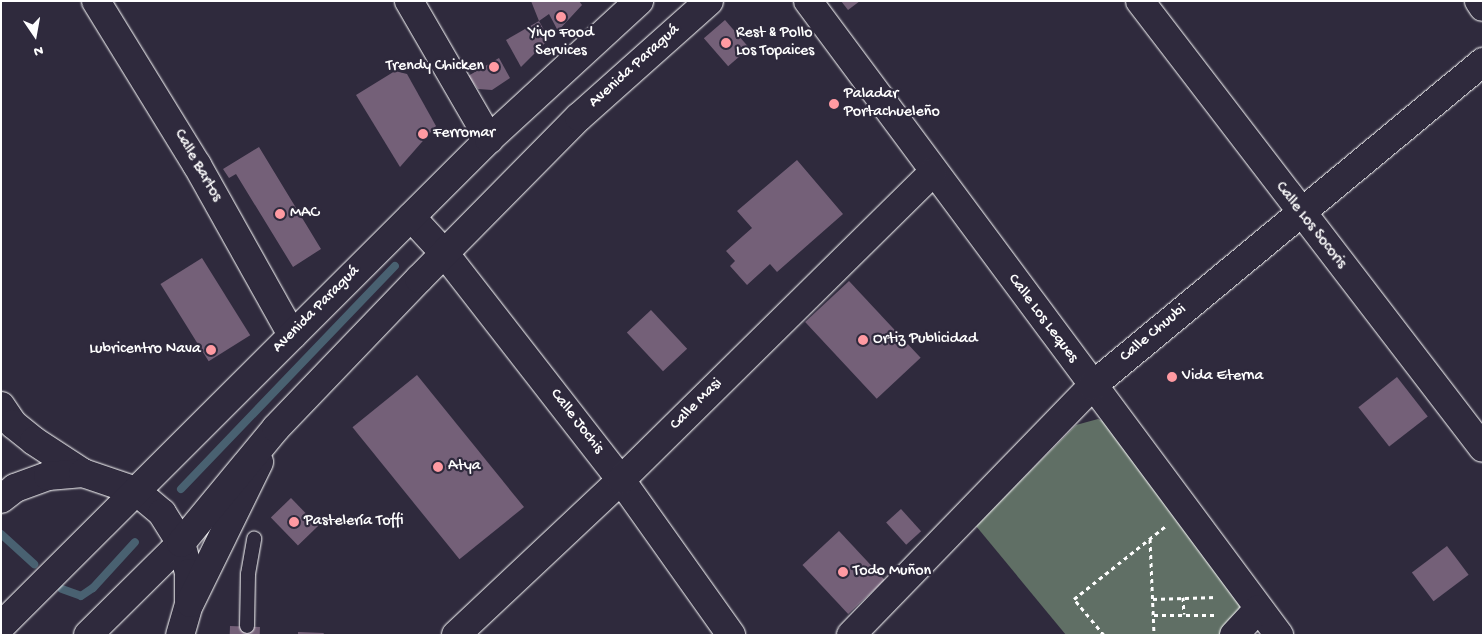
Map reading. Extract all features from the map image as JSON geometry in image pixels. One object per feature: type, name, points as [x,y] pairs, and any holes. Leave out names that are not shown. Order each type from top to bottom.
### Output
[{"type":"street","name":"Calle Bartos","points":[[96,1],[197,165],[292,334]]},
{"type":"street","points":[[409,1],[489,139]]},
{"type":"street","name":"Avenida Paraguá","points":[[1,626],[489,139],[639,1]]},
{"type":"street","name":"Avenida Paraguá","points":[[88,635],[180,542],[276,428],[445,254],[579,117],[708,1]]},
{"type":"street","name":"Calle Los Leques","points":[[808,1],[933,172],[1279,635]]},
{"type":"street","name":"Calle Los Socoris","points":[[1140,1],[1299,212],[1483,448]]},
{"type":"street","points":[[1479,1],[1483,6]]},
{"type":"street","name":"Calle Chuubi","points":[[851,635],[1092,386],[1299,212],[1483,62]]},
{"type":"street","name":"Calle Masi","points":[[456,635],[621,480],[933,172]]},
{"type":"street","name":"Calle Jochis","points":[[411,217],[445,254],[621,480],[731,635]]},
{"type":"street","points":[[1,406],[13,424],[34,441],[83,473],[136,491],[162,513],[180,542],[189,573],[185,625]]},
{"type":"street","points":[[185,625],[276,428]]},
{"type":"street","points":[[1,499],[15,488],[48,476],[83,473]]},
{"type":"street","points":[[1230,625],[1258,609]]},
{"type":"lane","points":[[247,626],[248,574],[254,539]]},
{"type":"path","points":[[1104,635],[1074,599],[1171,521]]},
{"type":"path","points":[[1150,538],[1154,635]]},
{"type":"path","points":[[1153,599],[1228,596]]},
{"type":"path","points":[[1184,597],[1184,614]]},
{"type":"path","points":[[1154,615],[1184,614],[1230,625]]},
{"type":"green space","points":[[1098,419],[1105,422],[1237,594],[1242,610],[1223,635],[1066,635],[976,526],[1076,425]]},
{"type":"building","name":"Yiyo Food Services","points":[[531,1],[579,1],[582,5],[558,31],[549,14],[539,21]]},
{"type":"building","points":[[841,1],[860,1],[848,10]]},
{"type":"building","name":"Rest & Pollo Los Topaices","points":[[725,20],[749,48],[728,66],[704,38]]},
{"type":"building","points":[[539,21],[549,39],[521,67],[506,40]]},
{"type":"building","name":"Trendy Chicken","points":[[499,58],[510,78],[492,90],[478,89],[468,76]]},
{"type":"building","points":[[395,71],[407,74],[436,126],[400,167],[356,95]]},
{"type":"building","name":"MAC","points":[[259,147],[321,249],[293,267],[236,174],[229,178],[223,169]]},
{"type":"building","points":[[797,160],[843,214],[777,272],[770,264],[747,285],[730,266],[735,261],[726,251],[752,228],[737,211]]},
{"type":"building","points":[[202,258],[250,335],[209,361],[160,284]]},
{"type":"building","name":"Ortiz Publicidad","points":[[849,281],[921,358],[877,399],[805,322]]},
{"type":"building","points":[[651,310],[687,349],[663,371],[627,333]]},
{"type":"building","name":"Atya","points":[[417,375],[524,507],[459,559],[352,427]]},
{"type":"building","points":[[1397,377],[1428,416],[1389,447],[1358,407]]},
{"type":"building","name":"Pastelería Toffi","points":[[291,498],[318,526],[298,546],[271,517]]},
{"type":"building","points":[[901,509],[921,531],[906,545],[886,522]]},
{"type":"building","name":"Todo Muñon","points":[[839,531],[885,580],[848,614],[802,565]]},
{"type":"building","points":[[1447,546],[1469,575],[1434,601],[1412,572]]},
{"type":"building","points":[[230,626],[260,627],[260,635],[230,635]]},
{"type":"building","points":[[298,632],[324,633],[323,635],[298,635]]},
{"type":"waterway","points":[[181,489],[395,266]]},
{"type":"waterway","points":[[1,534],[34,564]]},
{"type":"waterway","points":[[62,589],[81,596],[93,588],[135,542]]},
{"type":"place","name":"Yiyo Food Services","points":[[561,17]]},
{"type":"place","name":"Rest & Pollo Los Topaices","points":[[726,43]]},
{"type":"place","name":"Trendy Chicken","points":[[494,67]]},
{"type":"place","name":"Paladar Portachueleño","points":[[834,104]]},
{"type":"place","name":"Ferromar","points":[[423,134]]},
{"type":"place","name":"MAC","points":[[280,214]]},
{"type":"place","name":"Ortiz Publicidad","points":[[863,340]]},
{"type":"place","name":"Lubricentro Nava","points":[[211,350]]},
{"type":"place","name":"Vida Eterna","points":[[1172,377]]},
{"type":"place","name":"Atya","points":[[438,467]]},
{"type":"place","name":"Pastelería Toffi","points":[[294,522]]},
{"type":"place","name":"Todo Muñon","points":[[843,572]]}]
